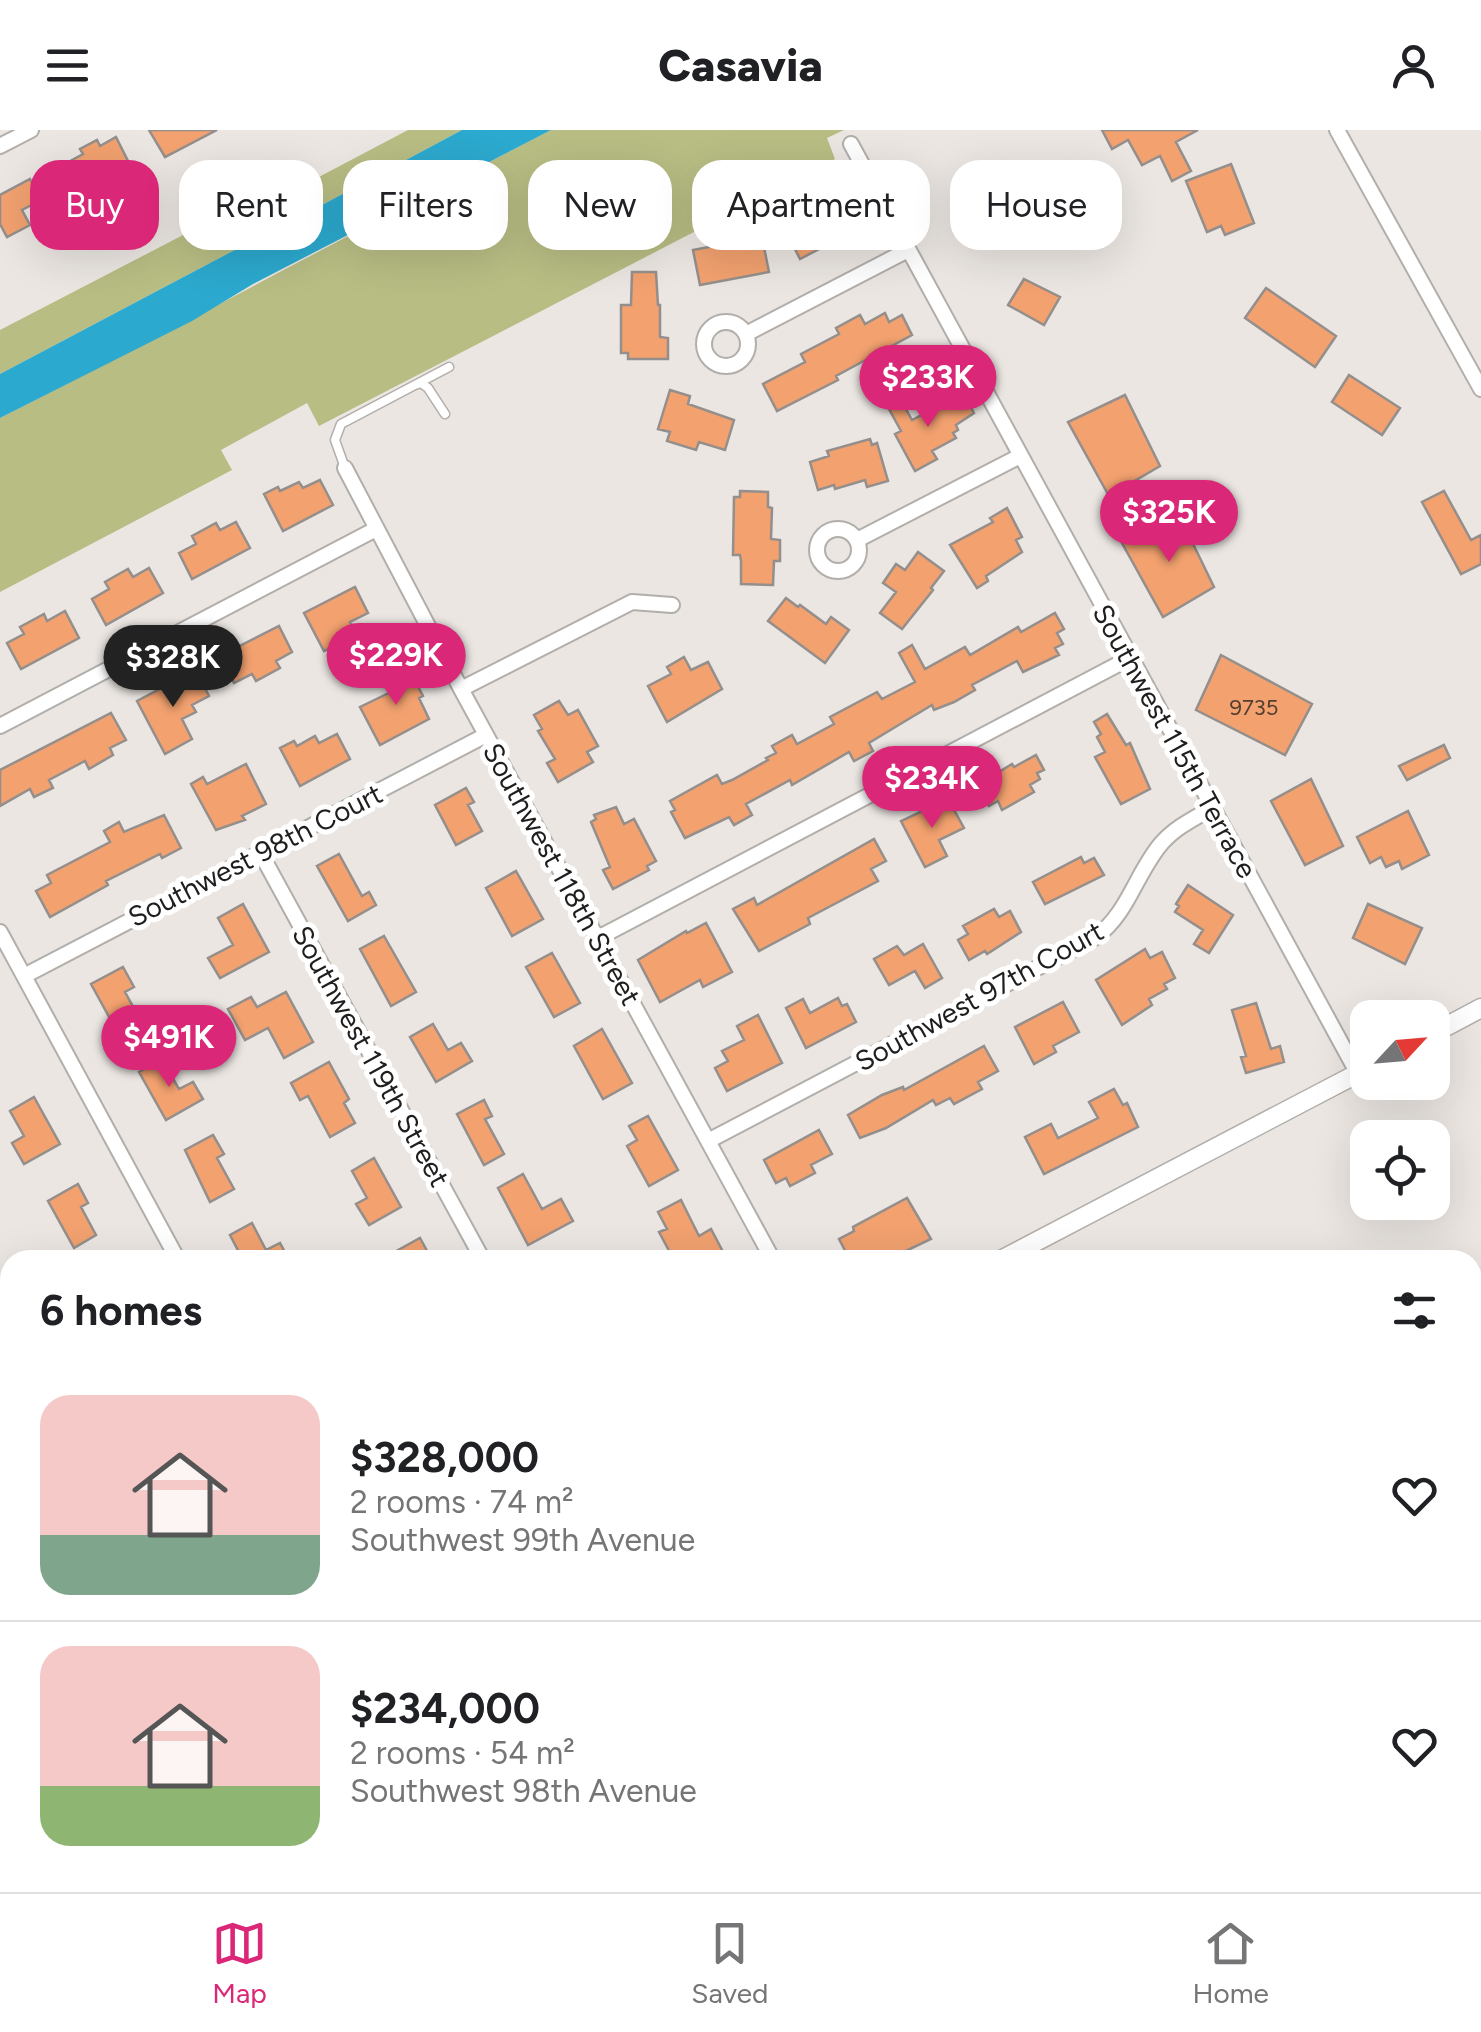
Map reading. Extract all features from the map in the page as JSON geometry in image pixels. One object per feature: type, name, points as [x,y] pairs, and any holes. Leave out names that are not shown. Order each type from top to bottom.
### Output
[{"type":"street","points":[[0,146],[31,130]]},
{"type":"street","points":[[1337,130],[1481,388]]},
{"type":"street","name":"Southwest 115th Terrace","points":[[851,144],[860,160]]},
{"type":"street","points":[[746,334],[908,250]]},
{"type":"street","name":"Southwest 115th Terrace","points":[[908,250],[1212,808],[1350,1048]]},
{"type":"street","points":[[856,540],[1020,456]]},
{"type":"street","name":"Southwest 118th Street","points":[[345,468],[460,688],[768,1250]]},
{"type":"street","points":[[0,726],[376,529]]},
{"type":"street","points":[[460,688],[632,602],[672,605]]},
{"type":"street","points":[[598,938],[1130,658]]},
{"type":"street","name":"Southwest 98th Court","points":[[24,976],[486,735]]},
{"type":"street","name":"Southwest 97th Court","points":[[708,1141],[1096,937],[1122,910],[1152,855],[1167,837],[1212,808]]},
{"type":"street","name":"Southwest 119th Street","points":[[260,852],[479,1250]]},
{"type":"street","points":[[0,932],[173,1250]]},
{"type":"street","points":[[1450,1024],[1481,1008]]},
{"type":"street","points":[[1020,1250],[1350,1078]]},
{"type":"lane","points":[[414,385],[448,367]]},
{"type":"lane","points":[[414,385],[428,388],[445,414]]},
{"type":"lane","name":"Southwest 118th Street","points":[[345,468],[336,432],[350,418],[414,385]]},
{"type":"green space","points":[[408,130],[462,130],[406,160],[351,160]]},
{"type":"green space","points":[[551,130],[844,130],[827,138],[833,160],[692,160],[692,233],[672,243],[672,160],[528,160],[528,250],[659,250],[319,426],[307,403],[221,450],[232,470],[0,592],[0,418],[343,239],[343,250],[508,250],[508,160],[494,160]]},
{"type":"green space","points":[[343,164],[343,194],[323,204],[323,175]]},
{"type":"green space","points":[[179,237],[179,250],[235,250],[0,374],[0,330]]},
{"type":"water","points":[[462,130],[551,130],[493,160],[406,160]]},
{"type":"water","points":[[343,194],[343,237],[323,248],[323,204]]},
{"type":"water","points":[[235,250],[319,250],[192,321],[0,418],[0,374]]},
{"type":"building","points":[[149,130],[217,130],[165,157]]},
{"type":"building","points":[[1102,130],[1198,130],[1176,142],[1191,171],[1172,181],[1160,156],[1142,165],[1128,140],[1112,149]]},
{"type":"building","points":[[116,137],[128,160],[72,160],[83,154],[80,149],[97,140],[100,146]]},
{"type":"building","points":[[1231,164],[1254,223],[1225,235],[1221,226],[1207,232],[1186,181]]},
{"type":"building","points":[[30,179],[30,206],[22,210],[30,225],[7,237],[0,224],[0,195]]},
{"type":"building","points":[[693,250],[765,250],[769,272],[700,285]]},
{"type":"building","points":[[795,250],[817,250],[800,259]]},
{"type":"building","points":[[632,272],[656,272],[660,337],[668,338],[668,359],[628,359],[628,353],[621,353],[621,305],[631,305]]},
{"type":"building","points":[[1024,279],[1060,297],[1044,325],[1008,305]]},
{"type":"building","points":[[1266,288],[1336,336],[1315,367],[1245,318]]},
{"type":"building","points":[[885,313],[889,322],[902,315],[912,335],[777,411],[763,384],[805,362],[801,354],[839,334],[836,328],[860,315],[865,324]]},
{"type":"building","points":[[1349,375],[1400,408],[1382,435],[1332,402]]},
{"type":"building","points":[[670,390],[690,396],[688,404],[734,420],[725,450],[699,442],[696,450],[667,441],[670,432],[658,429]]},
{"type":"building","points":[[1125,395],[1160,466],[1109,496],[1068,422]]},
{"type":"building","points":[[967,400],[974,413],[956,425],[956,438],[932,451],[937,459],[915,471],[895,434],[901,431],[889,409],[902,402],[912,420],[948,401],[952,408]]},
{"type":"building","points":[[870,439],[872,445],[877,443],[888,481],[867,487],[865,480],[818,490],[810,462],[829,456],[827,451]]},
{"type":"building","points":[[320,480],[333,505],[283,531],[264,494],[299,482],[303,488]]},
{"type":"building","points":[[740,491],[768,492],[771,539],[780,540],[780,561],[774,561],[773,585],[741,584],[740,555],[733,555],[734,497],[740,497]]},
{"type":"building","points":[[1444,491],[1471,540],[1481,535],[1481,564],[1461,574],[1422,502]]},
{"type":"building","points":[[1007,508],[1022,537],[1016,540],[1022,552],[986,576],[988,581],[977,588],[950,545],[993,522],[990,518]]},
{"type":"building","points":[[1179,515],[1214,587],[1163,617],[1122,543]]},
{"type":"building","points":[[236,522],[250,548],[192,579],[179,553],[196,544],[192,536],[216,523],[220,530]]},
{"type":"building","points":[[918,552],[944,571],[902,629],[880,613],[896,592],[883,583],[896,564],[905,570]]},
{"type":"building","points":[[149,568],[163,593],[106,625],[92,599],[109,589],[105,582],[128,569],[133,577]]},
{"type":"building","points":[[355,587],[368,613],[350,622],[354,629],[324,651],[304,613]]},
{"type":"building","points":[[786,598],[826,624],[831,617],[849,630],[825,663],[768,621]]},
{"type":"building","points":[[65,611],[79,638],[21,669],[7,643],[24,634],[20,627],[44,614],[47,621]]},
{"type":"building","points":[[1055,613],[1064,629],[1057,633],[1063,644],[1055,648],[1059,655],[1023,672],[1017,661],[972,685],[975,690],[954,702],[934,710],[932,705],[869,743],[873,751],[854,761],[849,752],[792,785],[790,780],[746,804],[752,815],[734,825],[729,817],[685,838],[671,812],[675,810],[670,801],[717,775],[722,784],[732,780],[768,760],[776,753],[772,746],[792,735],[797,744],[834,724],[830,717],[877,692],[882,699],[915,682],[899,653],[912,645],[925,669],[965,647],[970,655],[1018,627],[1021,632]]},
{"type":"building","points":[[279,626],[292,652],[276,661],[280,668],[256,681],[252,674],[234,683],[220,656]]},
{"type":"building","points":[[1221,655],[1312,704],[1285,755],[1196,710]]},
{"type":"building","points":[[684,657],[691,670],[708,662],[722,689],[667,722],[648,686],[671,674],[667,667]]},
{"type":"building","points":[[406,664],[423,696],[419,698],[429,719],[380,745],[360,707],[399,688],[392,671]]},
{"type":"building","points":[[196,670],[209,696],[192,705],[196,712],[182,719],[192,739],[165,754],[137,701]]},
{"type":"building","points":[[559,701],[568,715],[578,710],[598,746],[587,752],[593,762],[558,782],[547,763],[555,759],[538,731],[542,729],[534,715]]},
{"type":"building","points":[[111,713],[126,740],[110,748],[113,755],[89,769],[85,761],[49,780],[53,788],[34,797],[30,789],[0,806],[0,770]]},
{"type":"building","points":[[1107,714],[1126,745],[1130,743],[1150,789],[1121,804],[1095,757],[1105,752],[1094,722]]},
{"type":"building","points":[[337,734],[350,759],[300,786],[280,748],[294,741],[297,746],[315,736],[319,743]]},
{"type":"building","points":[[1444,745],[1450,758],[1407,780],[1399,766]]},
{"type":"building","points":[[1036,755],[1044,770],[1037,773],[1040,779],[1030,785],[1034,792],[1002,810],[998,801],[989,806],[978,785],[1012,764],[1014,767]]},
{"type":"building","points":[[246,764],[266,804],[242,816],[245,820],[216,830],[191,784],[203,777],[207,784]]},
{"type":"building","points":[[1311,779],[1343,846],[1305,865],[1271,801]]},
{"type":"building","points":[[466,788],[474,802],[468,805],[482,831],[456,845],[435,805]]},
{"type":"building","points":[[948,799],[964,828],[939,840],[947,856],[925,867],[901,821]]},
{"type":"building","points":[[616,807],[624,824],[634,819],[656,861],[647,866],[649,870],[613,889],[603,870],[610,867],[591,822],[596,819],[594,815]]},
{"type":"building","points":[[1408,811],[1429,855],[1402,869],[1399,861],[1386,867],[1381,857],[1370,863],[1357,837]]},
{"type":"building","points":[[164,815],[181,848],[106,881],[108,885],[50,917],[36,891],[51,883],[47,875],[110,842],[104,831],[119,822],[124,832]]},
{"type":"building","points":[[874,839],[886,861],[871,869],[878,881],[808,918],[810,924],[759,951],[733,909],[754,898],[757,905]]},
{"type":"building","points":[[339,854],[362,896],[369,892],[376,905],[348,921],[317,866]]},
{"type":"building","points":[[1081,857],[1084,863],[1094,858],[1104,875],[1045,904],[1033,882]]},
{"type":"building","points":[[516,871],[543,919],[512,936],[486,888]]},
{"type":"building","points":[[1188,885],[1233,915],[1209,953],[1194,944],[1203,930],[1175,912]]},
{"type":"building","points":[[243,904],[269,952],[220,978],[208,958],[233,945],[218,918]]},
{"type":"building","points":[[1368,904],[1422,928],[1405,964],[1353,938]]},
{"type":"building","points":[[994,909],[999,917],[1010,911],[1021,932],[987,954],[985,951],[969,960],[958,940],[968,934],[963,926]]},
{"type":"building","points":[[706,923],[732,972],[703,987],[700,980],[660,1002],[638,960]]},
{"type":"building","points":[[384,936],[416,992],[391,1006],[360,949]]},
{"type":"building","points":[[923,944],[942,978],[925,988],[915,971],[889,985],[874,959],[897,946],[904,955]]},
{"type":"building","points":[[1145,949],[1150,958],[1162,952],[1175,978],[1164,984],[1167,989],[1149,999],[1152,1005],[1122,1025],[1096,980]]},
{"type":"building","points":[[552,953],[580,1003],[554,1017],[526,967]]},
{"type":"building","points":[[123,967],[134,987],[125,992],[142,1023],[119,1035],[91,984]]},
{"type":"building","points":[[286,992],[313,1042],[284,1058],[268,1028],[245,1040],[228,1009],[251,997],[257,1007]]},
{"type":"building","points":[[838,998],[842,1006],[847,1004],[856,1022],[806,1048],[786,1008],[803,999],[810,1013]]},
{"type":"building","points":[[1063,1002],[1079,1032],[1053,1046],[1056,1052],[1034,1064],[1015,1027]]},
{"type":"building","points":[[1256,1003],[1271,1049],[1280,1046],[1284,1062],[1246,1073],[1241,1057],[1246,1056],[1232,1010]]},
{"type":"building","points":[[758,1015],[782,1063],[727,1091],[715,1068],[728,1061],[722,1051],[744,1040],[737,1026]]},
{"type":"building","points":[[433,1024],[448,1050],[461,1043],[472,1061],[436,1082],[410,1037]]},
{"type":"building","points":[[602,1029],[632,1083],[603,1099],[574,1046]]},
{"type":"building","points":[[984,1046],[998,1071],[978,1082],[982,1089],[954,1104],[950,1098],[936,1105],[933,1100],[886,1128],[860,1138],[848,1115],[882,1095],[903,1087],[904,1090]]},
{"type":"building","points":[[162,1059],[179,1089],[193,1082],[203,1099],[166,1120],[139,1072]]},
{"type":"building","points":[[329,1062],[349,1099],[344,1103],[355,1123],[330,1137],[308,1096],[300,1100],[291,1083]]},
{"type":"building","points":[[1114,1089],[1123,1105],[1127,1103],[1138,1127],[1044,1174],[1025,1137],[1051,1124],[1058,1138],[1098,1118],[1089,1102]]},
{"type":"building","points":[[34,1097],[60,1144],[24,1164],[12,1143],[24,1136],[10,1111]]},
{"type":"building","points":[[484,1100],[492,1116],[485,1119],[504,1154],[484,1165],[457,1114]]},
{"type":"building","points":[[648,1116],[678,1170],[649,1186],[627,1146],[637,1140],[629,1126]]},
{"type":"building","points":[[819,1130],[832,1154],[811,1165],[815,1173],[790,1186],[786,1178],[776,1183],[764,1160]]},
{"type":"building","points":[[213,1135],[224,1154],[217,1158],[234,1189],[210,1202],[185,1150]]},
{"type":"building","points":[[374,1158],[401,1207],[369,1225],[356,1204],[367,1198],[352,1171]]},
{"type":"building","points":[[523,1174],[542,1209],[561,1199],[573,1221],[528,1245],[498,1188]]},
{"type":"building","points":[[78,1184],[88,1203],[81,1207],[96,1235],[74,1248],[48,1201]]},
{"type":"building","points":[[907,1198],[931,1239],[908,1250],[845,1250],[839,1239],[854,1231],[853,1227]]},
{"type":"building","points":[[681,1200],[699,1236],[711,1229],[722,1250],[669,1250],[659,1232],[667,1229],[658,1212]]},
{"type":"building","points":[[252,1223],[266,1250],[238,1250],[230,1235]]},
{"type":"building","points":[[420,1238],[427,1250],[398,1250]]}]
